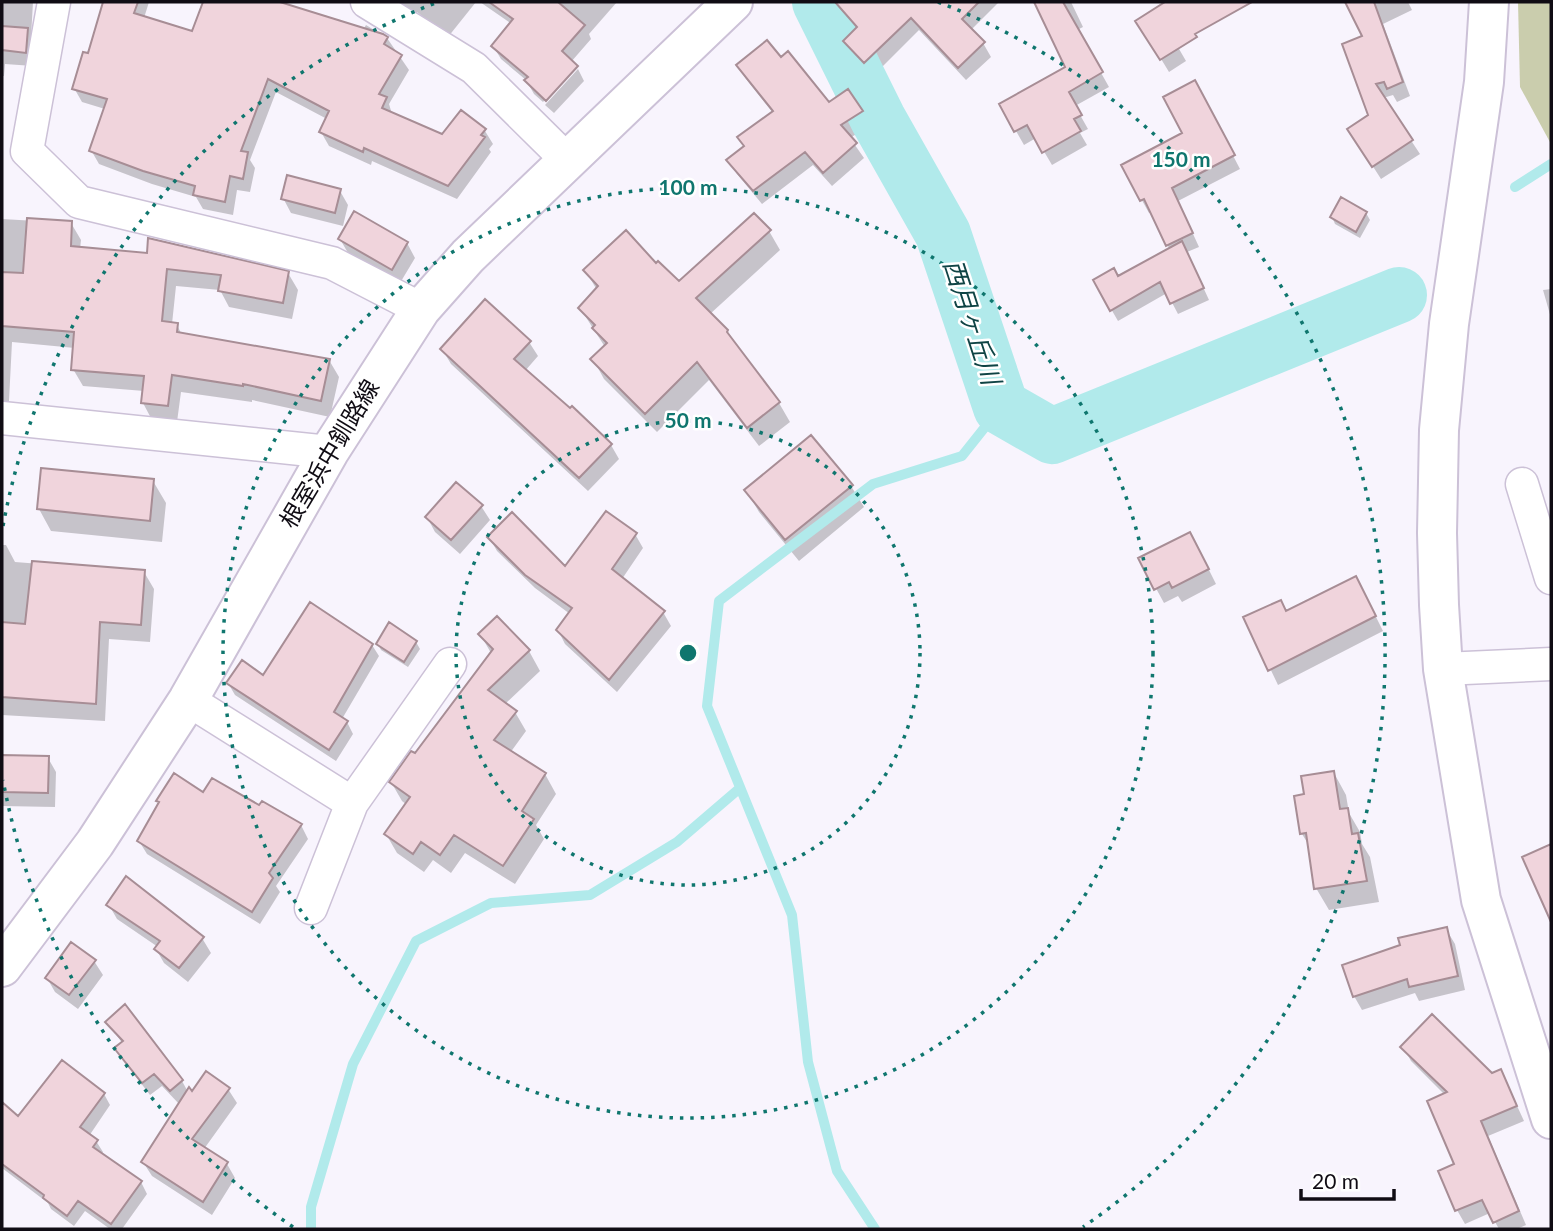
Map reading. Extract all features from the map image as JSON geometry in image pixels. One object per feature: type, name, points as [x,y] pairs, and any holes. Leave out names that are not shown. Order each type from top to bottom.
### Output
[{"type":"main road","name":"根室浜中釧路線","points":[[2,967],[95,843],[188,700],[329,452],[421,309],[468,256],[733,2]]},
{"type":"main road","points":[[1489,2],[1484,82],[1449,324],[1439,430],[1437,533],[1443,670],[1481,900],[1550,1111]]},
{"type":"street","points":[[54,2],[27,151],[79,202],[332,263],[421,309]]},
{"type":"street","points":[[367,2],[474,68],[567,160]]},
{"type":"street","points":[[2,418],[329,452]]},
{"type":"street","points":[[1522,484],[1551,578]]},
{"type":"street","points":[[312,908],[352,803],[450,664]]},
{"type":"street","points":[[1443,670],[1551,664]]},
{"type":"street","points":[[188,700],[352,803]]},
{"type":"green space","points":[[1518,2],[1551,2],[1551,144],[1520,87]]},
{"type":"building","points":[[103,2],[138,2],[134,13],[192,31],[203,2],[280,2],[383,34],[388,37],[384,44],[402,55],[379,94],[387,97],[382,108],[442,134],[461,110],[486,129],[481,135],[485,137],[448,186],[364,148],[363,152],[319,132],[329,111],[268,79],[241,151],[248,152],[243,179],[230,176],[225,202],[193,195],[195,186],[89,151],[107,99],[72,89],[83,52],[88,53]]},
{"type":"building","points":[[489,2],[558,2],[585,25],[562,51],[578,66],[546,101],[524,80],[528,77],[491,46],[513,19]]},
{"type":"building","points":[[835,2],[979,2],[962,19],[985,42],[958,68],[911,18],[864,63],[843,41],[857,27]]},
{"type":"building","points":[[1034,2],[1063,2],[1103,72],[1069,92],[1082,115],[1074,119],[1081,131],[1042,153],[1027,125],[1014,132],[999,104],[1065,67]]},
{"type":"building","points":[[1165,2],[1252,2],[1195,34],[1197,37],[1160,60],[1135,21]]},
{"type":"building","points":[[1345,2],[1374,2],[1403,82],[1387,89],[1384,82],[1376,84],[1413,140],[1372,167],[1347,129],[1368,115],[1342,44],[1362,36]]},
{"type":"building","points":[[2,26],[28,28],[26,53],[2,50]]},
{"type":"building","points":[[767,40],[781,57],[788,51],[829,102],[848,89],[863,111],[841,125],[857,143],[823,173],[805,152],[753,191],[726,160],[744,146],[737,137],[773,111],[736,65]]},
{"type":"building","points":[[1195,80],[1235,155],[1172,188],[1193,233],[1166,246],[1144,199],[1140,201],[1121,165],[1182,133],[1163,97]]},
{"type":"building","points":[[287,175],[341,189],[335,213],[281,199]]},
{"type":"building","points":[[1341,197],[1367,212],[1356,232],[1330,217]]},
{"type":"building","points":[[354,211],[408,242],[392,270],[338,239]]},
{"type":"building","points":[[754,213],[771,230],[696,298],[728,330],[780,402],[747,428],[697,362],[645,414],[590,359],[607,343],[592,328],[595,325],[578,308],[598,286],[583,270],[626,230],[656,263],[658,261],[679,281]]},
{"type":"building","points":[[27,218],[72,221],[71,246],[147,253],[148,238],[289,271],[283,303],[218,291],[221,275],[167,269],[162,321],[178,323],[177,332],[330,359],[321,401],[243,384],[172,375],[168,406],[141,403],[144,376],[71,370],[74,332],[2,326],[2,272],[23,273]]},
{"type":"building","points":[[1182,241],[1204,288],[1170,304],[1160,282],[1110,311],[1093,280],[1114,268],[1118,276]]},
{"type":"building","points":[[485,299],[531,341],[514,359],[570,408],[572,406],[612,444],[579,478],[440,349]]},
{"type":"building","points":[[811,435],[853,485],[785,540],[744,490]]},
{"type":"building","points":[[41,468],[154,479],[150,521],[37,509]]},
{"type":"building","points":[[456,482],[483,505],[451,540],[425,517]]},
{"type":"building","points":[[606,511],[637,533],[612,569],[665,611],[609,680],[556,630],[572,608],[525,575],[487,537],[512,512],[565,566]]},
{"type":"building","points":[[1190,532],[1209,569],[1172,588],[1169,582],[1154,590],[1138,558]]},
{"type":"building","points":[[32,561],[145,570],[141,625],[100,622],[96,704],[2,697],[2,622],[25,624]]},
{"type":"building","points":[[1356,576],[1376,616],[1268,671],[1243,617],[1281,600],[1286,611]]},
{"type":"building","points":[[310,602],[373,644],[334,712],[348,721],[329,750],[226,683],[242,660],[263,675]]},
{"type":"building","points":[[497,616],[530,650],[488,690],[517,711],[494,740],[546,773],[522,811],[534,819],[503,866],[454,835],[440,855],[421,842],[413,854],[384,834],[410,797],[389,782],[411,751],[415,753],[493,649],[478,634]]},
{"type":"building","points":[[389,622],[417,641],[404,662],[376,644]]},
{"type":"building","points":[[2,755],[49,756],[48,793],[2,792]]},
{"type":"building","points":[[1334,771],[1340,809],[1348,808],[1352,834],[1358,833],[1367,881],[1314,889],[1306,833],[1300,834],[1294,796],[1304,794],[1301,776]]},
{"type":"building","points":[[174,773],[203,792],[212,778],[259,805],[262,801],[302,824],[269,873],[273,878],[252,912],[137,841],[159,802],[156,801]]},
{"type":"building","points":[[1551,844],[1551,922],[1522,857]]},
{"type":"building","points":[[126,876],[204,937],[179,968],[154,949],[160,941],[106,905]]},
{"type":"building","points":[[1447,927],[1458,976],[1409,987],[1407,979],[1353,997],[1342,965],[1400,945],[1398,938]]},
{"type":"building","points":[[71,942],[96,960],[69,995],[45,978]]},
{"type":"building","points":[[125,1004],[183,1080],[170,1091],[154,1074],[142,1083],[114,1048],[123,1041],[105,1022]]},
{"type":"building","points":[[1432,1014],[1492,1073],[1501,1069],[1517,1106],[1481,1121],[1519,1211],[1493,1223],[1482,1200],[1455,1211],[1438,1171],[1454,1164],[1427,1101],[1447,1092],[1400,1047]]},
{"type":"building","points":[[62,1060],[105,1093],[80,1127],[98,1140],[93,1147],[142,1181],[111,1224],[78,1201],[67,1216],[2,1164],[2,1102],[18,1116]]},
{"type":"building","points":[[206,1071],[230,1088],[192,1139],[228,1162],[203,1202],[141,1162],[189,1087],[192,1091]]},
{"type":"waterway","name":"西月ヶ丘川","points":[[820,2],[878,119],[943,234],[1001,407],[1052,436],[1399,295]]},
{"type":"waterway","name":"西月ヶ丘川","points":[[1515,187],[1551,164]]},
{"type":"waterway","points":[[875,1229],[837,1171],[808,1062],[792,915],[707,706],[719,601],[873,484],[962,456],[1001,407]]},
{"type":"waterway","points":[[311,1229],[311,1207],[353,1064],[416,941],[491,903],[590,895],[677,842],[740,788]]}]
